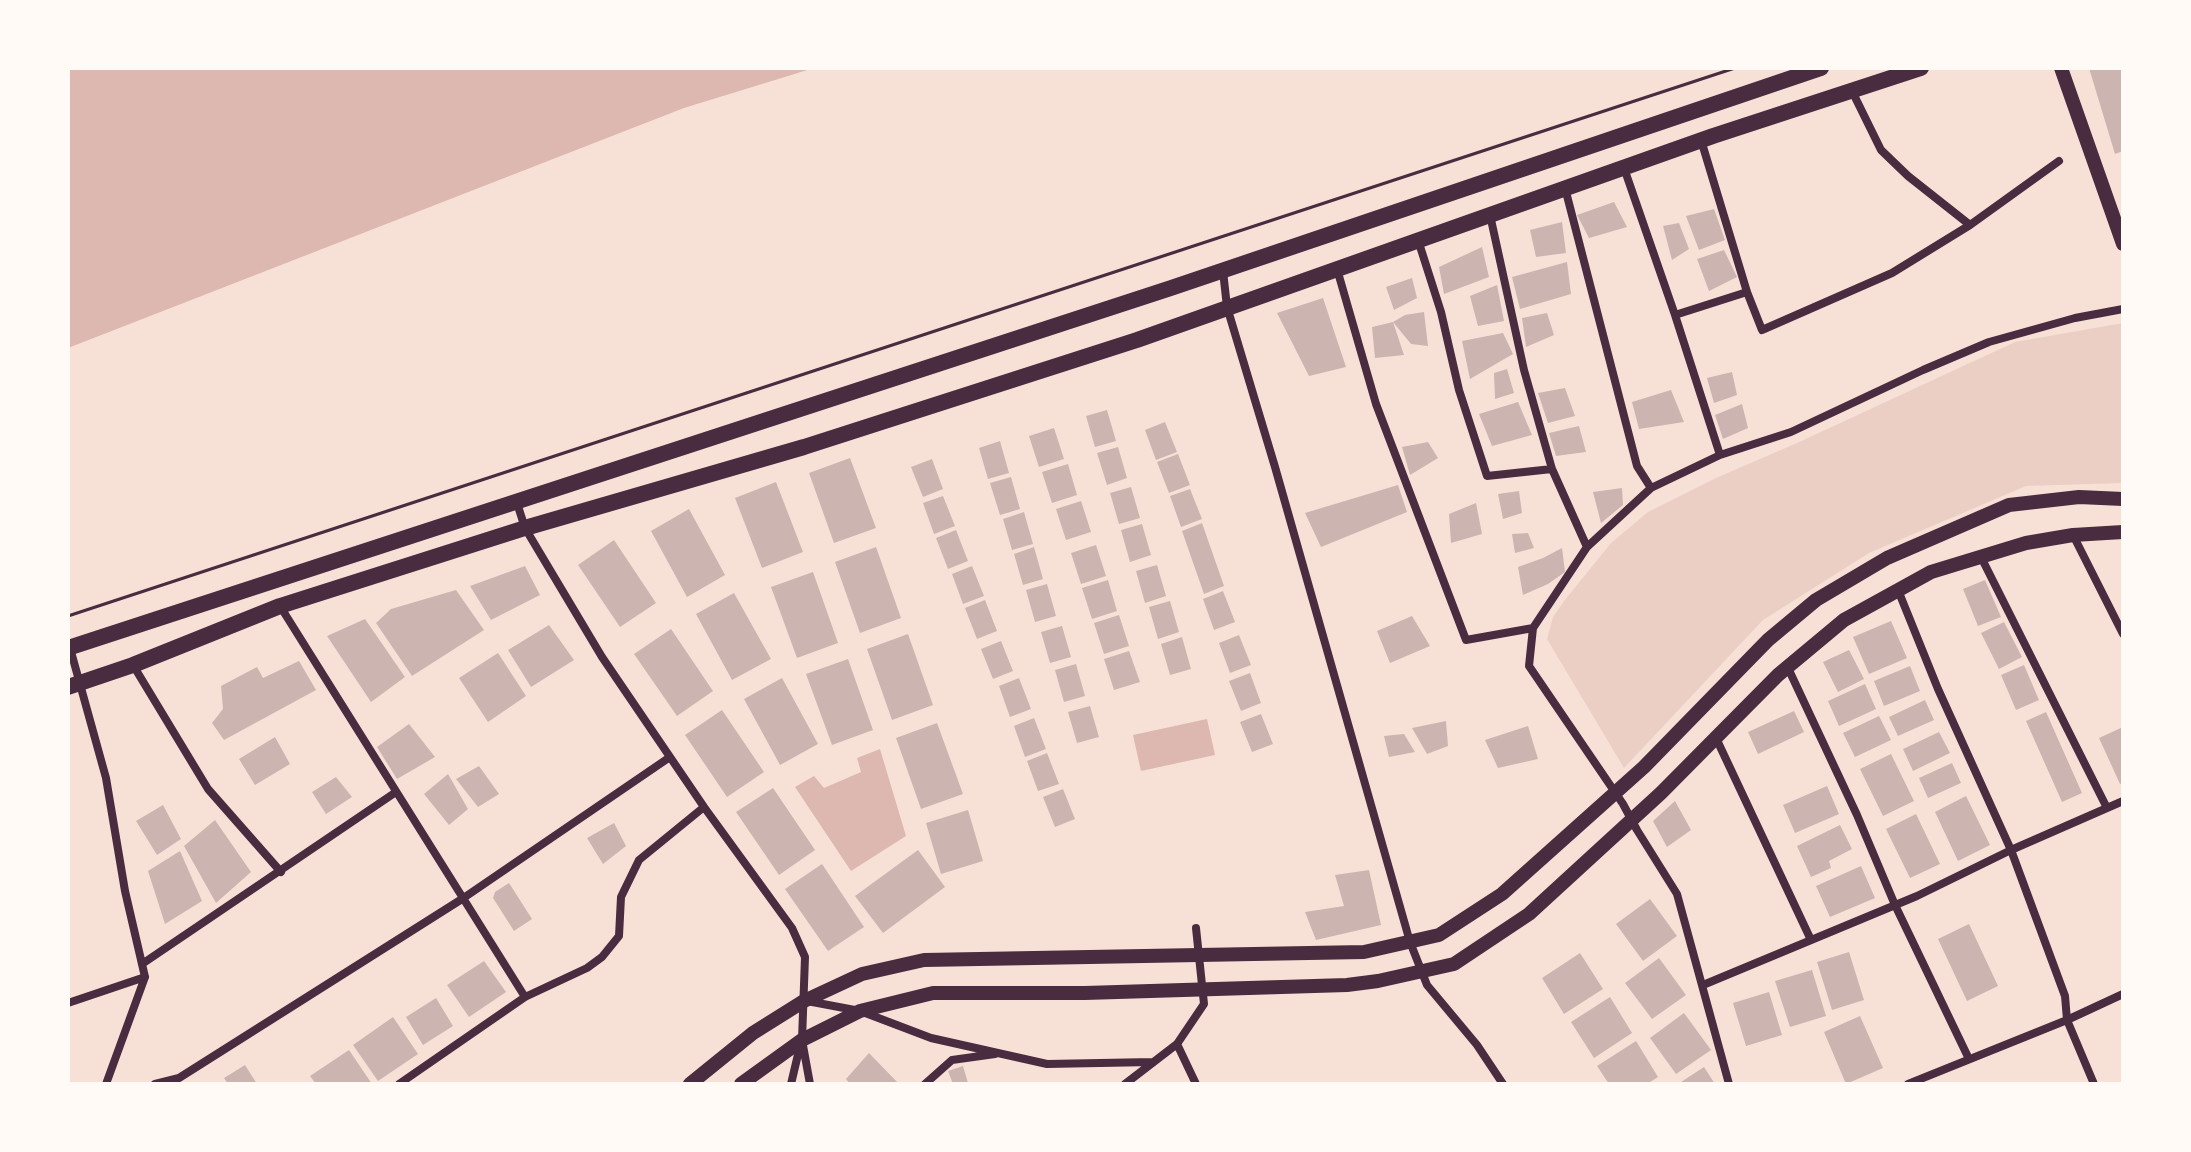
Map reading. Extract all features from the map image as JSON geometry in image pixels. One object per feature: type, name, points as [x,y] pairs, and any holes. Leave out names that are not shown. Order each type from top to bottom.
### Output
[{"type":"main road","points":[[69,647],[1223,271],[1821,68]]},
{"type":"main road","points":[[74,685],[133,665],[280,606],[525,528],[804,447],[1137,340],[1701,140],[1921,68]]},
{"type":"main road","points":[[2061,68],[2123,244]]},
{"type":"main road","points":[[690,1084],[753,1033],[804,1001],[862,974],[924,960],[1364,952],[1439,935],[1502,894],[1619,798],[1644,767],[1768,640],[1816,600],[1887,558],[2009,505],[2079,497],[2123,499]]},
{"type":"main road","points":[[741,1084],[802,1040],[860,1011],[933,993],[1085,993],[1347,985],[1454,964],[1529,914],[1632,820],[1788,668],[1844,620],[1931,572],[2026,543],[2073,535],[2123,532]]},
{"type":"street","points":[[1852,91],[1881,150],[1908,176],[1970,225]]},
{"type":"street","points":[[1701,140],[1747,292],[1762,330],[1892,273],[1970,225],[2059,161]]},
{"type":"street","points":[[1624,168],[1720,455]]},
{"type":"street","points":[[1565,188],[1637,466],[1651,488]]},
{"type":"street","points":[[1490,215],[1524,370],[1552,469],[1587,547]]},
{"type":"street","points":[[1418,240],[1441,312],[1459,390],[1487,476],[1552,469]]},
{"type":"street","points":[[1336,269],[1376,404],[1466,640],[1533,628]]},
{"type":"street","points":[[1223,271],[1227,307],[1410,942],[1427,985],[1477,1045],[1503,1084]]},
{"type":"street","points":[[1675,315],[1747,292]]},
{"type":"street","points":[[1729,1084],[1677,894],[1619,798],[1529,666],[1533,628],[1587,547],[1651,488],[1720,455],[1791,432],[1989,342],[2075,318],[2123,309]]},
{"type":"street","points":[[517,503],[525,528],[602,657],[704,807],[792,928],[805,957],[802,1040],[791,1084]]},
{"type":"street","points":[[2073,535],[2123,634]]},
{"type":"street","points":[[1981,557],[2107,808]]},
{"type":"street","points":[[1898,590],[1938,689],[2011,850],[2065,996],[2067,1020],[2094,1084]]},
{"type":"street","points":[[280,606],[525,997]]},
{"type":"street","points":[[69,647],[74,685],[106,778],[125,891],[145,977],[106,1084]]},
{"type":"street","points":[[133,665],[208,789],[281,872]]},
{"type":"street","points":[[1788,668],[1895,905],[1969,1059]]},
{"type":"street","points":[[1716,738],[1811,940]]},
{"type":"street","points":[[155,1084],[179,1078],[462,899],[670,757]]},
{"type":"street","points":[[142,964],[396,792]]},
{"type":"street","points":[[1703,985],[1895,905],[2123,801]]},
{"type":"street","points":[[399,1084],[525,997],[587,968],[602,957],[619,936],[621,897],[639,860],[704,807]]},
{"type":"street","points":[[1125,1084],[1177,1044],[1204,1004],[1196,928]]},
{"type":"street","points":[[68,1003],[145,977]]},
{"type":"street","points":[[1908,1084],[2123,994]]},
{"type":"street","points":[[804,1001],[860,1011],[931,1038],[1047,1064],[1153,1062]]},
{"type":"street","points":[[802,1040],[810,1084]]},
{"type":"street","points":[[1177,1044],[1196,1084]]},
{"type":"street","points":[[925,1084],[952,1060],[1000,1053]]},
{"type":"path","points":[[68,616],[1735,68]]},
{"type":"shaded area","points":[[68,68],[814,68],[684,108],[68,348]]},
{"type":"shaded area","points":[[2123,323],[2123,483],[2026,486],[1869,553],[1763,620],[1624,768],[1547,639],[1553,617],[1611,543],[1648,512],[1716,478],[2015,342]]},
{"type":"shaded area","points":[[1207,719],[1215,755],[1141,771],[1133,735]]},
{"type":"shaded area","points":[[880,749],[906,836],[851,871],[795,787],[814,776],[824,788],[861,772],[857,758]]},
{"type":"building","points":[[2089,68],[2123,68],[2123,151],[2115,154]]},
{"type":"building","points":[[1614,202],[1627,227],[1589,238],[1577,215]]},
{"type":"building","points":[[1714,209],[1725,240],[1699,250],[1686,216]]},
{"type":"building","points":[[1562,222],[1566,253],[1536,257],[1530,230]]},
{"type":"building","points":[[1679,223],[1689,249],[1672,260],[1663,226]]},
{"type":"building","points":[[1482,247],[1489,277],[1444,294],[1439,267]]},
{"type":"building","points":[[1724,250],[1737,277],[1709,291],[1697,259]]},
{"type":"building","points":[[1567,262],[1571,294],[1520,309],[1512,277]]},
{"type":"building","points":[[1412,278],[1417,298],[1394,310],[1386,287]]},
{"type":"building","points":[[1497,285],[1504,321],[1478,326],[1470,296]]},
{"type":"building","points":[[1323,298],[1346,367],[1309,376],[1277,313]]},
{"type":"building","points":[[1424,312],[1428,346],[1411,344],[1393,322],[1405,315]]},
{"type":"building","points":[[1547,313],[1554,335],[1526,347],[1522,318]]},
{"type":"building","points":[[1393,322],[1404,355],[1375,358],[1372,327]]},
{"type":"building","points":[[1503,333],[1513,354],[1470,379],[1462,341]]},
{"type":"building","points":[[1507,369],[1514,393],[1495,399],[1494,373]]},
{"type":"building","points":[[1732,372],[1737,395],[1714,403],[1707,378]]},
{"type":"building","points":[[1565,388],[1575,416],[1548,423],[1538,393]]},
{"type":"building","points":[[1671,390],[1684,422],[1639,429],[1632,402]]},
{"type":"building","points":[[1518,402],[1532,435],[1492,446],[1479,414]]},
{"type":"building","points":[[1742,404],[1748,428],[1723,439],[1715,415]]},
{"type":"building","points":[[1107,410],[1116,441],[1095,447],[1086,416]]},
{"type":"building","points":[[1165,422],[1177,452],[1156,460],[1145,430]]},
{"type":"building","points":[[1579,426],[1586,452],[1556,456],[1549,433]]},
{"type":"building","points":[[1054,428],[1064,459],[1039,467],[1029,436]]},
{"type":"building","points":[[1000,441],[1009,473],[988,479],[979,448]]},
{"type":"building","points":[[1428,442],[1438,458],[1410,475],[1402,447]]},
{"type":"building","points":[[1118,447],[1127,478],[1107,485],[1097,453]]},
{"type":"building","points":[[1178,454],[1190,485],[1169,493],[1157,462]]},
{"type":"building","points":[[850,458],[876,528],[834,543],[809,473]]},
{"type":"building","points":[[932,459],[943,489],[923,497],[911,467]]},
{"type":"building","points":[[1068,464],[1077,495],[1052,503],[1042,472]]},
{"type":"building","points":[[1011,477],[1020,509],[1000,515],[990,483]]},
{"type":"building","points":[[776,482],[803,552],[762,568],[735,498]]},
{"type":"building","points":[[1398,485],[1407,512],[1321,547],[1305,513]]},
{"type":"building","points":[[1131,487],[1140,518],[1119,524],[1110,493]]},
{"type":"building","points":[[1622,488],[1623,505],[1601,523],[1593,492]]},
{"type":"building","points":[[1190,489],[1202,519],[1181,527],[1170,496]]},
{"type":"building","points":[[1519,491],[1522,513],[1503,519],[1498,494]]},
{"type":"building","points":[[943,496],[955,526],[934,534],[923,503]]},
{"type":"building","points":[[1081,501],[1091,532],[1066,540],[1056,509]]},
{"type":"building","points":[[1476,503],[1482,534],[1451,543],[1449,514]]},
{"type":"building","points":[[689,509],[725,575],[687,597],[651,531]]},
{"type":"building","points":[[1024,512],[1033,544],[1012,550],[1003,519]]},
{"type":"building","points":[[1202,523],[1224,586],[1204,594],[1182,531]]},
{"type":"building","points":[[1142,524],[1151,555],[1130,562],[1121,530]]},
{"type":"building","points":[[956,530],[968,561],[948,569],[936,538]]},
{"type":"building","points":[[1528,533],[1534,548],[1515,553],[1512,534]]},
{"type":"building","points":[[614,540],[656,603],[620,627],[578,565]]},
{"type":"building","points":[[1096,545],[1106,576],[1081,584],[1071,553]]},
{"type":"building","points":[[876,547],[901,618],[860,633],[835,562]]},
{"type":"building","points":[[1034,547],[1043,579],[1023,585],[1014,554]]},
{"type":"building","points":[[1562,548],[1565,572],[1523,595],[1518,567]]},
{"type":"building","points":[[1157,565],[1166,596],[1145,603],[1136,571]]},
{"type":"building","points":[[525,566],[540,595],[491,620],[470,586]]},
{"type":"building","points":[[972,566],[984,596],[963,604],[952,574]]},
{"type":"building","points":[[813,572],[838,643],[797,658],[771,587]]},
{"type":"building","points":[[1108,580],[1117,611],[1092,619],[1082,588]]},
{"type":"building","points":[[1985,580],[2001,617],[1978,626],[1963,589]]},
{"type":"building","points":[[1047,584],[1056,616],[1035,622],[1026,590]]},
{"type":"building","points":[[456,590],[484,630],[412,676],[376,623],[391,609]]},
{"type":"building","points":[[1223,591],[1235,622],[1214,630],[1203,599]]},
{"type":"building","points":[[734,593],[771,659],[732,680],[696,614]]},
{"type":"building","points":[[985,600],[997,631],[977,639],[965,608]]},
{"type":"building","points":[[1170,601],[1179,632],[1158,639],[1149,607]]},
{"type":"building","points":[[1119,615],[1129,646],[1104,654],[1094,623]]},
{"type":"building","points":[[1412,616],[1430,646],[1390,663],[1377,631]]},
{"type":"building","points":[[365,619],[405,677],[371,702],[327,636]]},
{"type":"building","points":[[1891,621],[1907,658],[1869,674],[1853,637]]},
{"type":"building","points":[[2004,622],[2022,657],[1999,669],[1981,633]]},
{"type":"building","points":[[549,625],[574,660],[531,687],[508,650]]},
{"type":"building","points":[[1062,626],[1071,657],[1050,663],[1041,632]]},
{"type":"building","points":[[671,629],[713,691],[677,716],[634,654]]},
{"type":"building","points":[[908,634],[933,705],[892,720],[867,649]]},
{"type":"building","points":[[1239,635],[1251,665],[1230,673],[1219,643]]},
{"type":"building","points":[[1182,637],[1191,669],[1170,675],[1161,644]]},
{"type":"building","points":[[1001,641],[1013,671],[993,679],[981,649]]},
{"type":"building","points":[[1849,650],[1864,679],[1838,692],[1823,662]]},
{"type":"building","points":[[1129,651],[1140,682],[1114,690],[1104,659]]},
{"type":"building","points":[[498,653],[526,696],[488,722],[459,678]]},
{"type":"building","points":[[848,659],[873,730],[832,745],[806,674]]},
{"type":"building","points":[[299,661],[316,690],[224,740],[212,723],[223,709],[221,686],[257,667],[263,678]]},
{"type":"building","points":[[1076,664],[1085,696],[1064,702],[1055,670]]},
{"type":"building","points":[[2024,665],[2039,700],[2016,710],[2001,675]]},
{"type":"building","points":[[1910,666],[1920,691],[1884,706],[1874,681]]},
{"type":"building","points":[[1250,673],[1261,703],[1241,711],[1229,681]]},
{"type":"building","points":[[782,678],[818,744],[780,765],[744,699]]},
{"type":"building","points":[[1019,678],[1031,709],[1010,717],[999,686]]},
{"type":"building","points":[[1865,684],[1876,709],[1839,726],[1828,701]]},
{"type":"building","points":[[1925,700],[1934,720],[1898,736],[1889,717]]},
{"type":"building","points":[[1090,706],[1099,737],[1077,743],[1068,712]]},
{"type":"building","points":[[722,710],[764,772],[727,797],[685,735]]},
{"type":"building","points":[[1794,711],[1804,732],[1758,754],[1748,732]]},
{"type":"building","points":[[2046,712],[2082,793],[2062,802],[2026,721]]},
{"type":"building","points":[[1261,714],[1273,744],[1252,752],[1240,722]]},
{"type":"building","points":[[1879,716],[1891,740],[1855,757],[1843,733]]},
{"type":"building","points":[[1034,718],[1046,749],[1025,757],[1014,726]]},
{"type":"building","points":[[1446,721],[1448,746],[1427,754],[1412,728]]},
{"type":"building","points":[[937,723],[963,794],[921,809],[896,738]]},
{"type":"building","points":[[409,724],[435,757],[397,779],[377,747]]},
{"type":"building","points":[[1528,726],[1538,759],[1498,768],[1485,740]]},
{"type":"building","points":[[2123,727],[2123,783],[2120,784],[2099,738]]},
{"type":"building","points":[[1939,732],[1950,753],[1913,771],[1903,749]]},
{"type":"building","points":[[1404,734],[1415,752],[1389,757],[1384,736]]},
{"type":"building","points":[[275,737],[290,764],[255,785],[239,759]]},
{"type":"building","points":[[1047,753],[1059,784],[1038,791],[1027,761]]},
{"type":"building","points":[[1891,754],[1914,801],[1883,816],[1860,769]]},
{"type":"building","points":[[1952,763],[1961,783],[1928,798],[1919,778]]},
{"type":"building","points":[[479,766],[499,794],[478,807],[456,779]]},
{"type":"building","points":[[448,774],[468,809],[449,825],[424,794]]},
{"type":"building","points":[[336,777],[352,797],[326,814],[312,792]]},
{"type":"building","points":[[1827,786],[1839,814],[1795,833],[1783,805]]},
{"type":"building","points":[[773,788],[815,850],[779,875],[736,812]]},
{"type":"building","points":[[1063,789],[1075,819],[1055,827],[1043,797]]},
{"type":"building","points":[[1966,796],[1990,845],[1958,861],[1935,812]]},
{"type":"building","points":[[1675,801],[1691,830],[1667,847],[1653,821]]},
{"type":"building","points":[[163,805],[181,839],[157,855],[136,821]]},
{"type":"building","points":[[968,810],[983,861],[941,874],[926,823]]},
{"type":"building","points":[[1916,814],[1940,864],[1910,878],[1886,829]]},
{"type":"building","points":[[215,820],[251,872],[216,903],[184,846]]},
{"type":"building","points":[[614,823],[626,846],[603,864],[587,838]]},
{"type":"building","points":[[1840,825],[1852,849],[1829,861],[1831,868],[1811,877],[1797,846]]},
{"type":"building","points":[[918,850],[945,887],[883,933],[855,896]]},
{"type":"building","points":[[180,851],[202,901],[165,924],[148,871]]},
{"type":"building","points":[[822,864],[864,927],[828,951],[785,889]]},
{"type":"building","points":[[1861,866],[1875,898],[1830,917],[1816,886]]},
{"type":"building","points":[[1369,870],[1381,925],[1316,940],[1305,912],[1344,906],[1335,875]]},
{"type":"building","points":[[509,883],[532,919],[514,931],[493,898],[495,892]]},
{"type":"building","points":[[1650,899],[1677,936],[1643,961],[1616,924]]},
{"type":"building","points":[[1969,924],[1998,986],[1967,1001],[1938,939]]},
{"type":"building","points":[[1849,952],[1864,1000],[1832,1010],[1817,962]]},
{"type":"building","points":[[1580,953],[1603,989],[1564,1014],[1542,978]]},
{"type":"building","points":[[1659,958],[1686,995],[1652,1019],[1625,983]]},
{"type":"building","points":[[484,961],[506,992],[469,1017],[447,985]]},
{"type":"building","points":[[1812,970],[1826,1016],[1790,1027],[1775,981]]},
{"type":"building","points":[[1769,992],[1782,1035],[1746,1046],[1733,1003]]},
{"type":"building","points":[[1610,997],[1632,1033],[1594,1058],[1571,1022]]},
{"type":"building","points":[[436,998],[453,1026],[423,1045],[406,1017]]},
{"type":"building","points":[[1684,1013],[1711,1050],[1676,1074],[1650,1038]]},
{"type":"building","points":[[1860,1016],[1883,1068],[1846,1084],[1824,1032]]},
{"type":"building","points":[[393,1017],[418,1054],[378,1081],[353,1045]]},
{"type":"building","points":[[1636,1041],[1658,1077],[1647,1084],[1609,1084],[1597,1066]]},
{"type":"building","points":[[349,1050],[372,1084],[316,1084],[310,1076]]},
{"type":"building","points":[[869,1053],[899,1084],[850,1084],[846,1079]]},
{"type":"building","points":[[245,1065],[257,1084],[228,1084],[224,1078]]},
{"type":"building","points":[[963,1066],[968,1083],[953,1084],[948,1071]]},
{"type":"building","points":[[1704,1067],[1715,1084],[1678,1084]]}]
